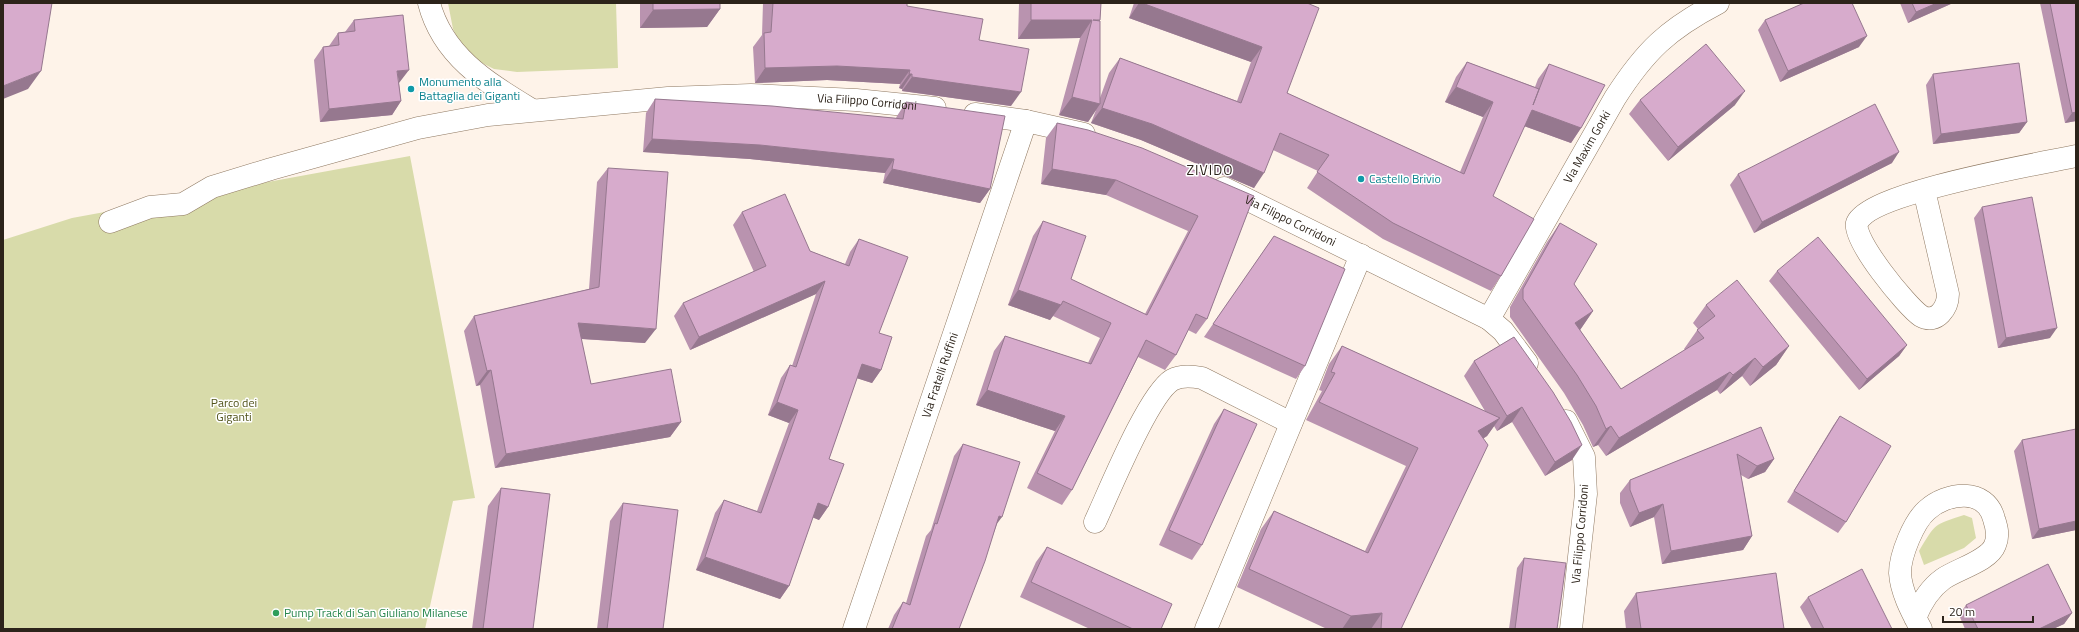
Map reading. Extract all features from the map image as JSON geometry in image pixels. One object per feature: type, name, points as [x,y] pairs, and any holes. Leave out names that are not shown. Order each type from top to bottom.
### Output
[{"type":"street","points":[[429,3],[442,36],[466,65],[490,84],[532,110]]},
{"type":"street","name":"Via Maxim Gorki","points":[[1489,319],[1615,98],[1636,68],[1672,29],[1718,3]]},
{"type":"street","name":"Via Filippo Corridoni","points":[[110,222],[150,207],[183,204],[212,187],[418,128],[488,115],[668,98],[786,96],[888,102],[1026,121],[1106,141]]},
{"type":"street","name":"Via Fratelli Ruffini","points":[[854,629],[1026,121]]},
{"type":"street","points":[[1924,190],[1948,294],[1945,309],[1941,313],[1931,318],[1926,318],[1915,311],[1878,266],[1857,231],[1857,224],[1868,212],[1888,201],[1924,190],[2076,156]]},
{"type":"street","name":"Via Filippo Corridoni","points":[[1207,180],[1489,319],[1503,331],[1540,381]]},
{"type":"street","points":[[1206,629],[1361,255]]},
{"type":"street","points":[[1095,522],[1148,409],[1162,389],[1176,378],[1191,376],[1202,378],[1291,423]]},
{"type":"street","name":"Via Filippo Corridoni","points":[[1556,405],[1572,431],[1584,457],[1586,494],[1571,629]]},
{"type":"street","points":[[1968,494],[1981,499],[1991,510],[1997,530],[1996,544],[1992,550],[1981,559],[1950,575],[1936,585],[1923,601],[1918,624],[1902,588],[1900,571],[1904,551],[1916,525],[1926,510],[1940,501],[1968,494]]},
{"type":"green space","points":[[448,3],[616,3],[618,68],[517,72],[494,69],[476,60],[461,45],[453,29]]},
{"type":"green space","name":"Parco dei Giganti","points":[[410,156],[475,498],[453,501],[425,629],[3,629],[3,240],[72,218]]},
{"type":"green space","points":[[1964,515],[1972,518],[1976,538],[1964,548],[1924,565],[1919,551],[1936,526]]},
{"type":"building","points":[[3,3],[52,3],[41,71],[3,86]]},
{"type":"building","points":[[653,3],[720,3],[720,9],[653,10]]},
{"type":"building","points":[[773,3],[907,3],[907,6],[983,19],[979,40],[1029,49],[1021,92],[912,77],[912,74],[909,74],[910,70],[837,66],[765,68],[764,33],[771,32]]},
{"type":"building","points":[[1031,3],[1101,3],[1100,20],[1093,20],[1100,21],[1100,104],[1072,97],[1092,20],[1031,20]]},
{"type":"building","points":[[1142,3],[1307,3],[1319,8],[1287,93],[1464,174],[1493,102],[1456,87],[1467,62],[1539,89],[1533,105],[1549,64],[1605,85],[1581,128],[1532,110],[1493,196],[1534,219],[1501,276],[1393,223],[1317,172],[1329,155],[1280,133],[1264,173],[1152,124],[1102,108],[1120,58],[1241,103],[1262,47]]},
{"type":"building","points":[[1804,3],[1852,3],[1867,36],[1788,71],[1765,20]]},
{"type":"building","points":[[1912,3],[1937,3],[1916,12]]},
{"type":"building","points":[[2050,3],[2076,3],[2076,112],[2072,113]]},
{"type":"building","points":[[403,15],[409,70],[397,71],[401,101],[329,109],[323,47],[339,45],[338,33],[355,31],[354,20]]},
{"type":"building","points":[[1706,44],[1745,91],[1678,147],[1640,100]]},
{"type":"building","points":[[2019,63],[2027,122],[1941,134],[1933,74]]},
{"type":"building","points":[[655,99],[772,106],[903,119],[906,102],[1005,116],[990,189],[892,169],[894,159],[760,145],[652,139]]},
{"type":"building","points":[[1875,104],[1899,152],[1762,222],[1738,174]]},
{"type":"building","points":[[1057,123],[1088,130],[1142,148],[1254,196],[1207,319],[1196,314],[1176,355],[1146,340],[1072,490],[1037,473],[1065,416],[987,390],[1005,336],[1091,364],[1111,323],[1063,301],[1061,305],[1018,290],[1043,221],[1086,236],[1071,279],[1147,315],[1198,216],[1116,180],[1052,169]]},
{"type":"building","points":[[608,168],[668,172],[656,329],[578,323],[591,384],[671,369],[681,422],[506,454],[491,370],[487,371],[474,316],[599,287]]},
{"type":"building","points":[[785,194],[810,251],[849,266],[859,239],[908,257],[879,333],[892,337],[881,370],[862,364],[829,459],[844,464],[828,507],[818,503],[789,586],[705,557],[724,500],[761,513],[798,410],[777,402],[790,365],[796,367],[825,281],[699,337],[683,303],[766,266],[742,212]]},
{"type":"building","points":[[2032,197],[2057,328],[2006,338],[1982,207]]},
{"type":"building","points":[[1560,223],[1597,244],[1574,284],[1593,311],[1575,323],[1621,389],[1704,338],[1697,330],[1715,316],[1706,305],[1737,280],[1789,346],[1763,367],[1755,358],[1733,375],[1730,372],[1619,438],[1611,426],[1606,429],[1596,406],[1577,375],[1523,299],[1523,289]]},
{"type":"building","points":[[1274,236],[1345,269],[1305,366],[1213,324]]},
{"type":"building","points":[[1818,237],[1907,345],[1867,379],[1777,271]]},
{"type":"building","points":[[1514,337],[1553,392],[1571,422],[1582,445],[1555,462],[1522,407],[1507,416],[1474,361]]},
{"type":"building","points":[[1342,346],[1500,418],[1478,431],[1488,445],[1401,629],[1381,629],[1382,613],[1351,616],[1249,569],[1274,511],[1368,553],[1418,448],[1319,402],[1335,373],[1331,372]]},
{"type":"building","points":[[1224,409],[1257,424],[1202,545],[1169,530]]},
{"type":"building","points":[[1840,416],[1891,446],[1846,522],[1794,491]]},
{"type":"building","points":[[1761,427],[1774,459],[1757,466],[1737,454],[1752,536],[1671,551],[1663,504],[1639,513],[1630,490],[1630,480]]},
{"type":"building","points":[[2076,429],[2076,521],[2039,529],[2022,440]]},
{"type":"building","points":[[963,444],[1020,462],[1002,517],[999,516],[985,561],[959,629],[892,629],[903,602],[910,605],[935,523],[937,524]]},
{"type":"building","points":[[501,488],[550,494],[533,629],[483,629]]},
{"type":"building","points":[[623,503],[678,510],[663,629],[607,629]]},
{"type":"building","points":[[1047,547],[1172,604],[1161,629],[1133,629],[1031,582]]},
{"type":"building","points":[[1524,558],[1566,563],[1557,629],[1515,629]]},
{"type":"building","points":[[2048,564],[2072,613],[2039,629],[1978,629],[1966,605]]},
{"type":"building","points":[[1862,569],[1892,629],[1824,629],[1808,597]]},
{"type":"building","points":[[1776,573],[1784,629],[1641,629],[1636,593]]},
{"type":"place","name":"Monumento alla Battaglia dei Giganti","points":[[411,89]]},
{"type":"place","name":"Castello Brivio","points":[[1361,179]]},
{"type":"place","name":"Pump Track di San Giuliano Milanese","points":[[276,613]]},
{"type":"district","name":"ZIVIDO","points":[[1210,170]]}]
